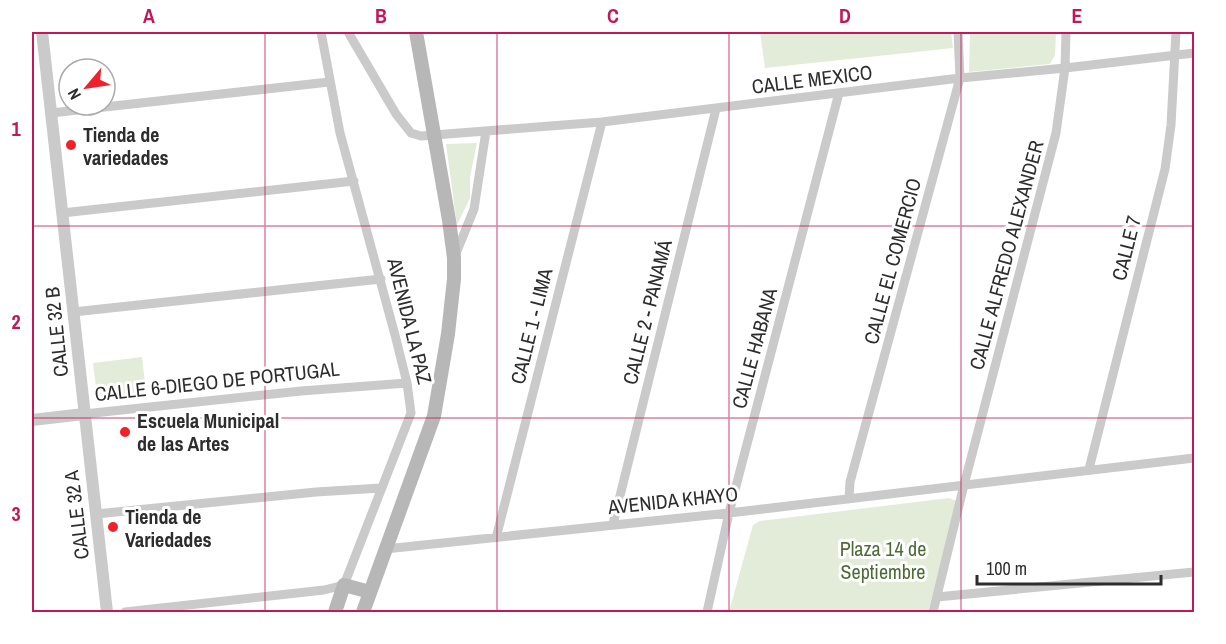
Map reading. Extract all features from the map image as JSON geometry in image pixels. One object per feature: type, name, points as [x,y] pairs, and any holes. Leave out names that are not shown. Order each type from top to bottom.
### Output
[{"type":"main road","name":"AVENIDA LA PAZ","points":[[363,612],[434,416],[448,334],[454,258],[450,220],[416,32]]},
{"type":"main road","name":"AVENIDA LA PAZ","points":[[335,612],[344,585]]},
{"type":"main road","points":[[344,585],[370,592]]},
{"type":"street","name":"CALLE 32 B","points":[[42,32],[84,414]]},
{"type":"street","name":"AVENIDA LA PAZ","points":[[321,32],[340,133],[381,279],[407,383],[411,413],[344,585]]},
{"type":"street","points":[[348,32],[396,114],[411,133],[434,136]]},
{"type":"street","name":"CALLE EL COMERCIO","points":[[849,499],[850,482],[960,78],[958,32]]},
{"type":"street","name":"CALLE ALFREDO ALEXANDER","points":[[933,612],[1056,134],[1065,68],[1066,32]]},
{"type":"street","name":"CALLE 7","points":[[1089,469],[1164,169],[1171,125],[1176,32]]},
{"type":"street","name":"CALLE MEXICO","points":[[434,136],[602,122],[1194,52]]},
{"type":"street","points":[[51,113],[330,82]]},
{"type":"street","name":"CALLE HABANA","points":[[707,612],[729,513],[839,93]]},
{"type":"street","name":"CALLE 2 - PANAMÁ","points":[[613,524],[716,109]]},
{"type":"street","name":"CALLE 1 - LIMA","points":[[496,538],[602,122]]},
{"type":"street","points":[[454,258],[474,209],[486,130]]},
{"type":"street","points":[[62,213],[354,182]]},
{"type":"street","points":[[74,312],[381,279]]},
{"type":"street","name":"CALLE 6-DIEGO DE PORTUGAL","points":[[32,420],[301,391],[407,383]]},
{"type":"street","name":"CALLE 32 A","points":[[84,414],[107,612]]},
{"type":"street","name":"AVENIDA KHAYO","points":[[386,549],[729,513],[1194,458]]},
{"type":"street","points":[[96,514],[316,492],[381,488]]},
{"type":"street","points":[[937,597],[1194,572]]},
{"type":"street","points":[[125,612],[324,590],[344,585]]},
{"type":"green space","points":[[760,32],[951,32],[953,48],[765,68]]},
{"type":"green space","points":[[970,32],[1056,32],[1055,55],[1050,64],[969,72]]},
{"type":"green space","points":[[477,143],[470,177],[470,198],[457,225],[446,144]]},
{"type":"green space","points":[[142,357],[146,392],[100,398],[97,395],[93,363]]},
{"type":"green space","name":"Plaza 14 de Septiembre","points":[[949,498],[957,501],[928,612],[729,612],[753,525],[760,521]]},
{"type":"place","name":"Tienda de variedades","points":[[71,145]]},
{"type":"place","name":"Escuela Municipal de las Artes","points":[[125,432]]},
{"type":"place","name":"Tienda de Variedades","points":[[113,527]]}]
